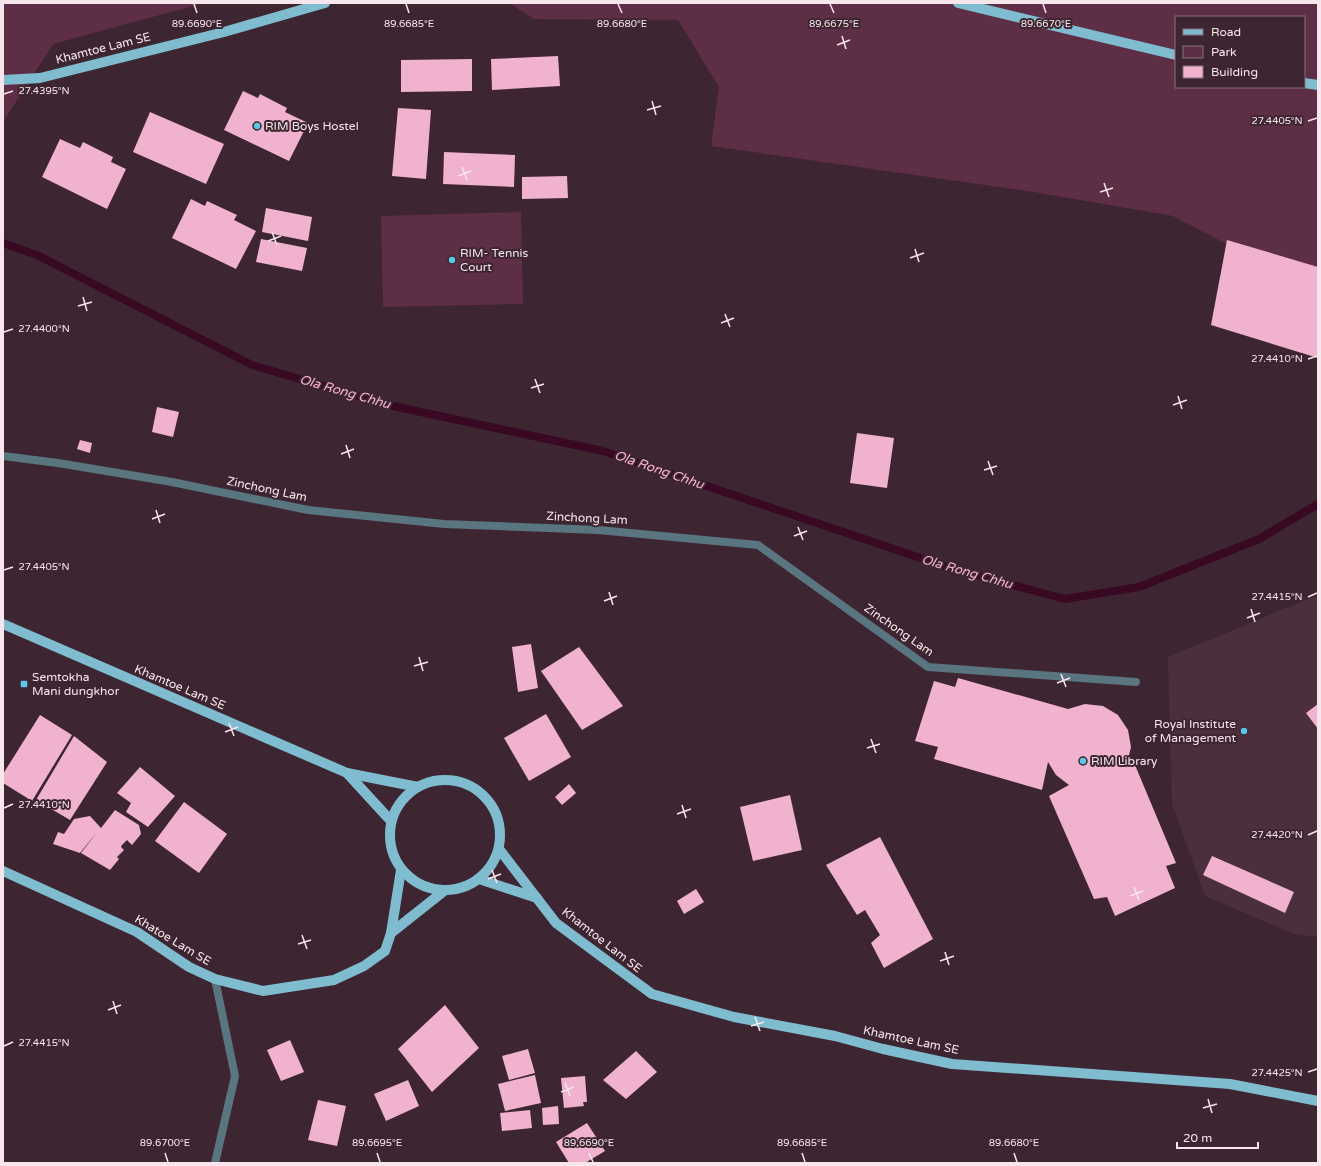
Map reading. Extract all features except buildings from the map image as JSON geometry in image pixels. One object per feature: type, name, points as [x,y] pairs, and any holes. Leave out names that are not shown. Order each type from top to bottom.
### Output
[{"type":"main road","name":"Khamtoe Lam SE","points":[[3,80],[40,78],[224,32],[325,3]]},
{"type":"main road","points":[[958,3],[1175,55]]},
{"type":"main road","points":[[1305,83],[1318,85]]},
{"type":"main road","name":"Khamtoe Lam SE","points":[[3,624],[347,773],[418,787]]},
{"type":"main road","name":"Khamtoe Lam SE","points":[[347,773],[391,822]]},
{"type":"main road","points":[[446,779],[460,782],[473,787],[485,796],[493,808],[499,821],[501,835],[499,849],[492,866],[479,879],[468,886],[456,890],[444,891],[420,885],[401,870],[393,855],[390,839],[391,822],[397,808],[405,796],[418,787],[431,782],[446,779]]},
{"type":"main road","name":"Khamtoe Lam SE","points":[[499,849],[556,923],[652,994],[734,1017],[835,1036],[883,1049],[952,1064],[1230,1084],[1318,1101]]},
{"type":"main road","name":"Khatoe Lam SE","points":[[3,871],[137,932],[189,967],[215,980],[263,991],[334,980],[364,966],[385,951],[392,933],[401,870]]},
{"type":"main road","points":[[479,879],[537,898]]},
{"type":"main road","name":"Khatoe Lam SE","points":[[392,933],[444,891]]},
{"type":"street","name":"Zinchong Lam","points":[[3,456],[58,463],[172,482],[308,510],[444,524],[598,530],[758,545],[928,666],[1136,682]]},
{"type":"street","points":[[215,980],[235,1076],[215,1163]]},
{"type":"shaded area","name":"Royal Institute of Management","points":[[1318,595],[1318,937],[1294,934],[1205,896],[1172,804],[1168,657]]},
{"type":"green space","points":[[3,3],[204,3],[53,44],[3,122]]},
{"type":"green space","points":[[509,3],[1318,3],[1318,322],[1253,258],[1173,216],[1034,192],[711,146],[719,87],[678,20],[534,19]]},
{"type":"green space","name":"RIM- Tennis Court","points":[[521,212],[523,304],[383,307],[381,216]]},
{"type":"waterway","name":"Ola Rong Chhu","points":[[3,243],[37,255],[252,365],[388,405],[603,451],[953,569],[1065,599],[1139,587],[1259,539],[1318,504]]},
{"type":"place","name":"RIM Boys Hostel","points":[[257,126]]},
{"type":"place","name":"RIM- Tennis Court","points":[[452,260]]},
{"type":"place","name":"Semtokha Mani dungkhor","points":[[24,684]]},
{"type":"place","name":"Royal Institute of Management","points":[[1244,731]]},
{"type":"place","name":"RIM Library","points":[[1083,761]]}]
